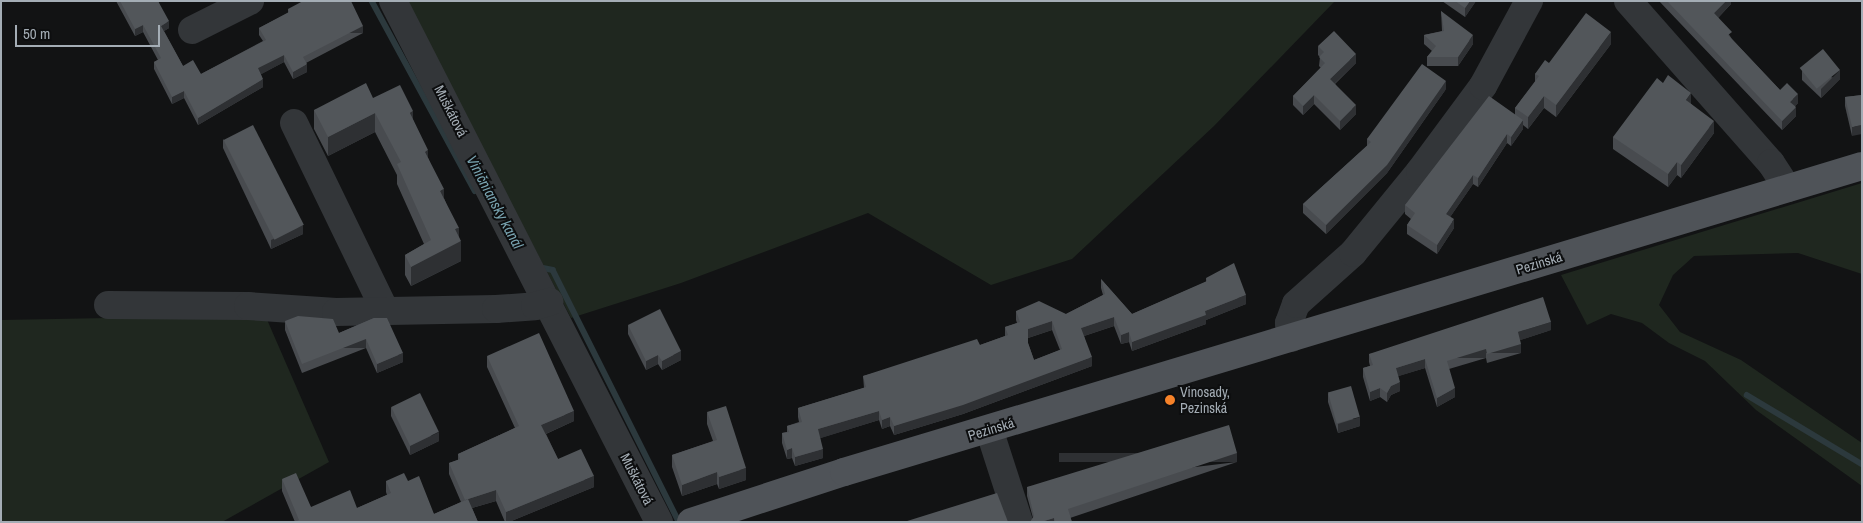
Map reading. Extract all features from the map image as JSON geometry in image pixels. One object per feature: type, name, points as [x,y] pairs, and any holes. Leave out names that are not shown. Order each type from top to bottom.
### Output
[{"type":"main road","name":"Pezinská","points":[[692,521],[989,429],[1862,166]]},
{"type":"street","points":[[192,30],[250,1]]},
{"type":"street","name":"Muškátová","points":[[394,1],[549,302],[659,522]]},
{"type":"street","points":[[1291,338],[1288,323],[1296,304],[1353,253],[1420,171],[1483,86],[1528,1]]},
{"type":"street","points":[[1628,1],[1771,163],[1787,188]]},
{"type":"street","points":[[294,123],[385,310]]},
{"type":"street","points":[[108,305],[248,306],[336,312],[496,309],[549,302]]},
{"type":"street","points":[[989,429],[1019,522]]},
{"type":"shaded area","points":[[405,1],[1335,1],[1214,126],[1072,259],[991,285],[868,213],[681,283],[571,318]]},
{"type":"shaded area","points":[[1862,183],[1862,274],[1798,253],[1694,256],[1673,275],[1659,305],[1680,332],[1741,360],[1862,443],[1862,486],[1756,410],[1705,361],[1669,343],[1642,323],[1611,314],[1587,325],[1561,275]]},
{"type":"shaded area","points":[[265,315],[329,462],[222,522],[1,522],[1,320]]},
{"type":"building","points":[[120,1],[158,1],[169,21],[161,26],[183,66],[193,60],[201,74],[266,40],[259,28],[289,12],[288,9],[303,1],[351,1],[363,26],[303,57],[307,64],[293,72],[284,55],[258,68],[263,79],[198,118],[184,91],[172,97],[154,62],[161,58],[143,25],[135,29]]},
{"type":"building","points":[[1455,1],[1470,1],[1465,8]]},
{"type":"building","points":[[1667,1],[1726,1],[1714,13],[1732,32],[1728,35],[1780,90],[1787,83],[1798,94],[1790,102],[1796,107],[1782,121]]},
{"type":"building","points":[[1441,11],[1473,35],[1458,57],[1427,57],[1436,46],[1424,35],[1444,31]]},
{"type":"building","points":[[1586,13],[1611,32],[1556,105],[1544,96],[1528,117],[1515,108],[1539,76],[1535,74],[1545,60],[1549,63]]},
{"type":"building","points":[[1334,31],[1356,54],[1330,79],[1356,105],[1340,121],[1314,95],[1303,106],[1293,96],[1325,63],[1319,57],[1324,52],[1318,46]]},
{"type":"building","points":[[1823,49],[1840,70],[1817,89],[1800,68]]},
{"type":"building","points":[[1422,64],[1446,81],[1387,165],[1326,225],[1303,204],[1371,142],[1367,139]]},
{"type":"building","points":[[1668,75],[1691,93],[1686,100],[1714,121],[1681,165],[1677,162],[1668,174],[1613,137],[1657,78],[1663,83]]},
{"type":"building","points":[[366,83],[373,98],[400,85],[413,111],[410,113],[428,150],[425,152],[444,189],[440,191],[459,228],[455,229],[461,241],[411,267],[405,255],[431,240],[397,164],[401,162],[375,113],[328,137],[314,110]]},
{"type":"building","points":[[1862,95],[1862,125],[1852,127],[1845,97]]},
{"type":"building","points":[[1489,96],[1523,120],[1511,137],[1507,134],[1478,178],[1473,175],[1446,214],[1454,219],[1437,245],[1407,225],[1415,213],[1405,205]]},
{"type":"building","points":[[253,125],[304,225],[274,240],[224,140]]},
{"type":"building","points":[[1234,263],[1246,295],[1205,311],[1206,315],[1132,342],[1129,332],[1121,335],[1114,317],[1081,328],[1092,357],[963,405],[894,426],[890,417],[882,420],[879,411],[818,429],[823,449],[795,457],[792,448],[787,450],[782,433],[789,432],[787,426],[802,422],[798,408],[866,387],[863,376],[977,339],[980,345],[1008,335],[1005,327],[1020,322],[1016,311],[1039,301],[1066,314],[1105,294],[1101,279],[1132,314],[1207,281],[1206,278]],"holes":[[[1052,321],[1062,349],[1034,360],[1028,343],[1028,329]]]},
{"type":"building","points":[[1543,297],[1551,322],[1518,332],[1521,344],[1487,354],[1486,349],[1447,361],[1455,388],[1437,398],[1425,359],[1396,368],[1400,382],[1391,386],[1387,393],[1380,388],[1370,392],[1363,368],[1373,365],[1369,354]]},
{"type":"building","points":[[660,309],[681,351],[662,361],[658,355],[646,361],[628,325]]},
{"type":"building","points":[[298,316],[333,319],[339,333],[374,318],[387,318],[403,353],[377,364],[366,339],[302,364],[285,321]]},
{"type":"building","points":[[539,333],[574,411],[541,425],[558,459],[581,449],[594,476],[506,512],[496,490],[465,500],[449,463],[460,459],[458,454],[519,426],[487,356]]},
{"type":"building","points":[[1351,386],[1360,417],[1337,423],[1328,393]]},
{"type":"building","points":[[420,393],[439,432],[410,446],[391,407]]},
{"type":"building","points":[[726,406],[746,468],[719,477],[717,472],[682,485],[672,455],[717,440],[707,412]]},
{"type":"building","points":[[1229,425],[1237,453],[1068,509],[1072,522],[1055,522],[1054,518],[1041,522],[1030,522],[1034,516],[1027,487]]},
{"type":"building","points":[[296,473],[311,507],[350,490],[357,508],[391,493],[386,481],[404,473],[408,481],[419,476],[434,514],[468,499],[478,522],[295,522],[299,520],[282,479]]},
{"type":"building","points":[[997,493],[1008,522],[904,522]]},
{"type":"waterway","name":"Viničniansky kanál","points":[[372,1],[475,191]]},
{"type":"waterway","name":"Viničniansky kanál","points":[[538,267],[553,270],[679,522]]},
{"type":"waterway","points":[[1747,395],[1862,464]]},
{"type":"place","name":"Vinosady, Pezinská","points":[[1170,400]]}]
